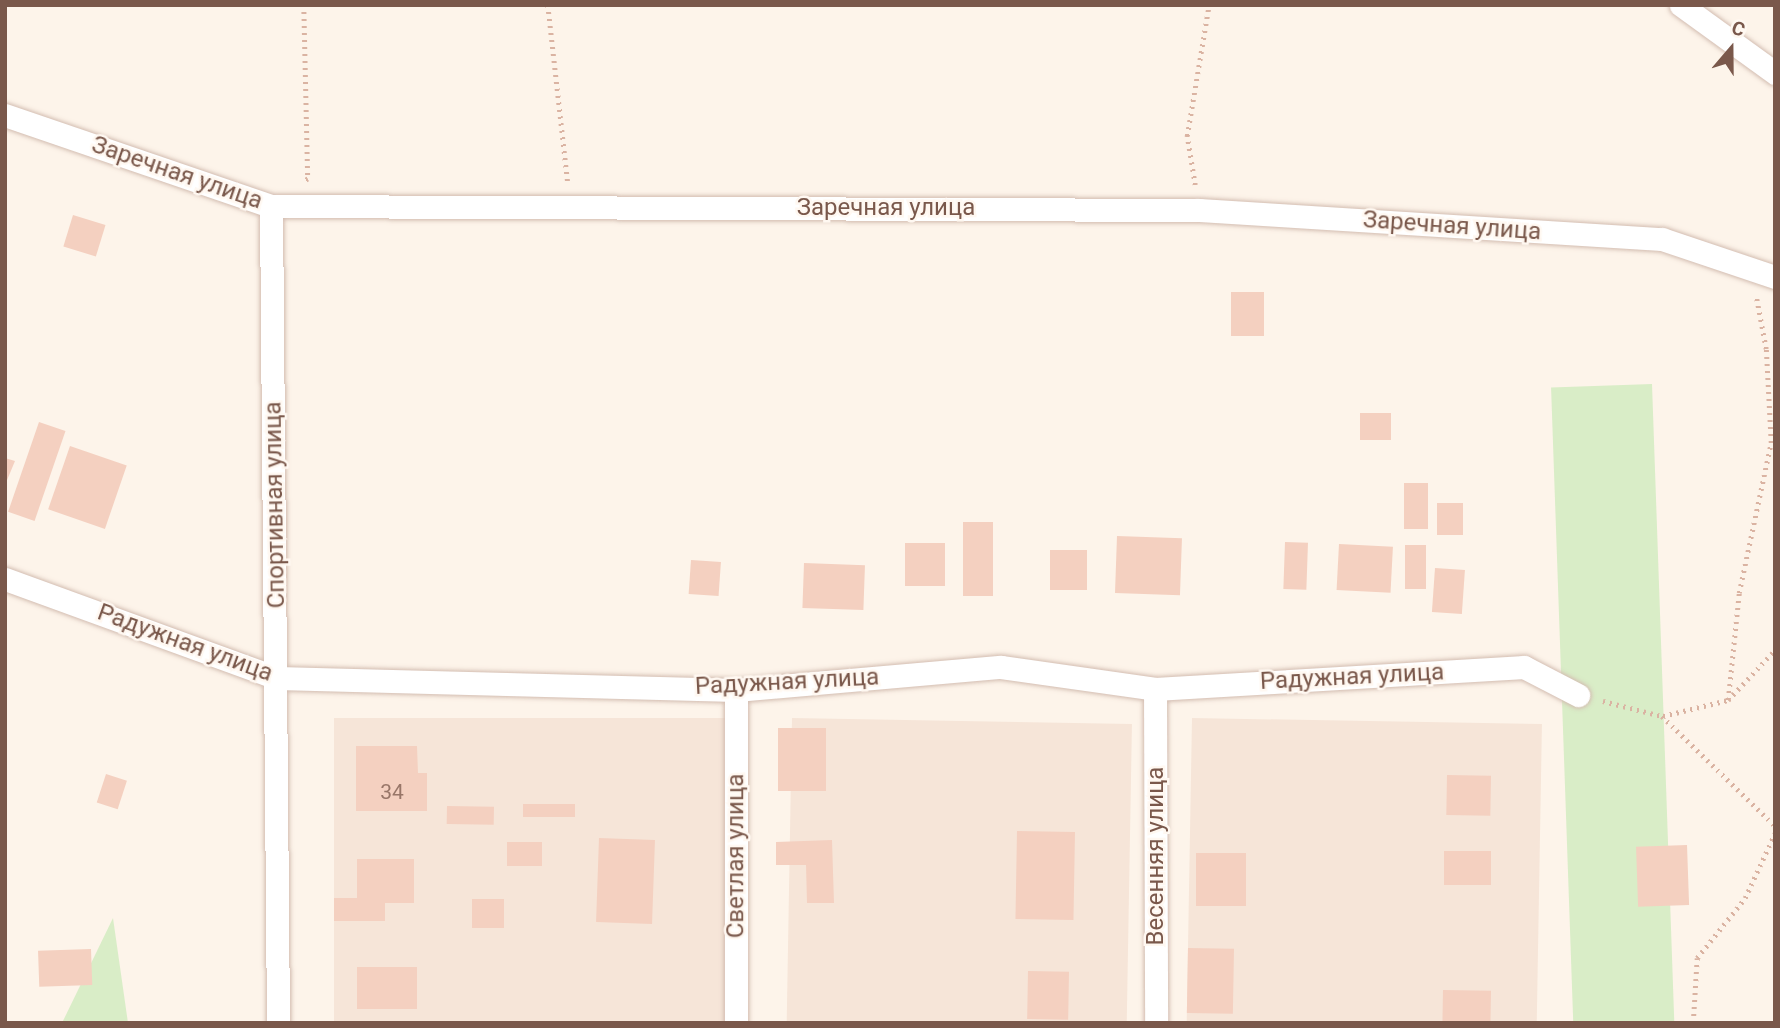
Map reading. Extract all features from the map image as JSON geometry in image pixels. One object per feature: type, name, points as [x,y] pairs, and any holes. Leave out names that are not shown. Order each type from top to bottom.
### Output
[{"type":"street","points":[[1681,5],[1775,73]]},
{"type":"street","name":"Заречная улица","points":[[5,115],[271,206],[1199,210],[1662,239],[1775,277]]},
{"type":"street","name":"Спортивная улица","points":[[271,206],[278,1023]]},
{"type":"street","name":"Радужная улица","points":[[5,579],[277,678],[736,690],[1001,667],[1155,689],[1524,667],[1578,695]]},
{"type":"street","name":"Весенняя улица","points":[[1155,689],[1156,1023]]},
{"type":"street","name":"Светлая улица","points":[[736,690],[736,1023]]},
{"type":"path","points":[[271,206],[308,179],[304,5]]},
{"type":"path","points":[[548,5],[570,207]]},
{"type":"path","points":[[1199,210],[1187,136],[1209,5]]},
{"type":"path","points":[[1728,700],[1739,593],[1771,443],[1766,349],[1750,268]]},
{"type":"path","points":[[1578,695],[1662,716],[1728,700],[1775,650]]},
{"type":"path","points":[[1662,716],[1775,827]]},
{"type":"path","points":[[1693,1023],[1697,958],[1745,898],[1775,833]]},
{"type":"shaded area","points":[[334,718],[730,718],[730,1023],[334,1023]]},
{"type":"shaded area","points":[[792,718],[1132,724],[1127,1023],[787,1023]]},
{"type":"shaded area","points":[[1192,718],[1542,724],[1537,1023],[1187,1023]]},
{"type":"green space","points":[[1652,384],[1674,1023],[1573,1023],[1551,388]]},
{"type":"green space","points":[[113,918],[128,1023],[62,1023]]},
{"type":"building","points":[[73,215],[106,225],[96,256],[63,247]]},
{"type":"building","points":[[1231,292],[1264,292],[1264,336],[1231,336]]},
{"type":"building","points":[[1360,413],[1391,413],[1391,440],[1360,440]]},
{"type":"building","points":[[39,422],[65,431],[35,521],[8,512]]},
{"type":"building","points":[[70,446],[127,466],[105,529],[48,509]]},
{"type":"building","points":[[5,458],[15,461],[5,485]]},
{"type":"building","points":[[1404,483],[1428,483],[1428,529],[1404,529]]},
{"type":"building","points":[[1437,503],[1463,503],[1463,535],[1437,535]]},
{"type":"building","points":[[963,522],[993,522],[993,596],[963,596]]},
{"type":"building","points":[[1117,536],[1182,538],[1180,595],[1115,593]]},
{"type":"building","points":[[1285,542],[1308,543],[1306,590],[1283,589]]},
{"type":"building","points":[[905,543],[945,543],[945,586],[905,586]]},
{"type":"building","points":[[1339,544],[1393,547],[1391,593],[1337,590]]},
{"type":"building","points":[[1405,545],[1426,545],[1426,589],[1405,589]]},
{"type":"building","points":[[1050,550],[1087,550],[1087,590],[1050,590]]},
{"type":"building","points":[[691,560],[721,562],[719,596],[689,594]]},
{"type":"building","points":[[804,563],[865,565],[863,610],[802,608]]},
{"type":"building","points":[[1435,568],[1465,570],[1462,614],[1432,612]]},
{"type":"building","points":[[778,728],[826,728],[826,791],[778,791]]},
{"type":"building","points":[[356,746],[417,746],[418,773],[427,773],[427,811],[356,811]]},
{"type":"building","points":[[106,774],[127,781],[118,809],[97,803]]},
{"type":"building","points":[[1447,775],[1491,776],[1490,816],[1446,815]]},
{"type":"building","points":[[523,804],[575,804],[575,817],[523,817]]},
{"type":"building","points":[[447,806],[494,807],[494,825],[447,824]]},
{"type":"building","points":[[1017,831],[1075,832],[1073,920],[1015,919]]},
{"type":"building","points":[[599,838],[655,840],[652,924],[596,922]]},
{"type":"building","points":[[832,840],[834,903],[807,903],[806,865],[776,865],[776,842]]},
{"type":"building","points":[[507,842],[542,842],[542,866],[507,866]]},
{"type":"building","points":[[1687,845],[1689,905],[1638,907],[1636,847]]},
{"type":"building","points":[[1444,851],[1491,851],[1491,885],[1444,885]]},
{"type":"building","points":[[1196,853],[1246,853],[1246,906],[1196,906]]},
{"type":"building","points":[[357,859],[414,859],[414,903],[385,903],[385,921],[334,921],[334,898],[357,898]]},
{"type":"building","points":[[472,899],[504,899],[504,928],[472,928]]},
{"type":"building","points":[[1188,948],[1234,949],[1233,1014],[1187,1013]]},
{"type":"building","points":[[91,949],[92,985],[39,987],[38,951]]},
{"type":"building","points":[[357,967],[417,967],[417,1009],[357,1009]]},
{"type":"building","points":[[1028,971],[1069,972],[1068,1020],[1027,1019]]},
{"type":"building","points":[[1443,990],[1491,991],[1490,1023],[1442,1023]]}]
